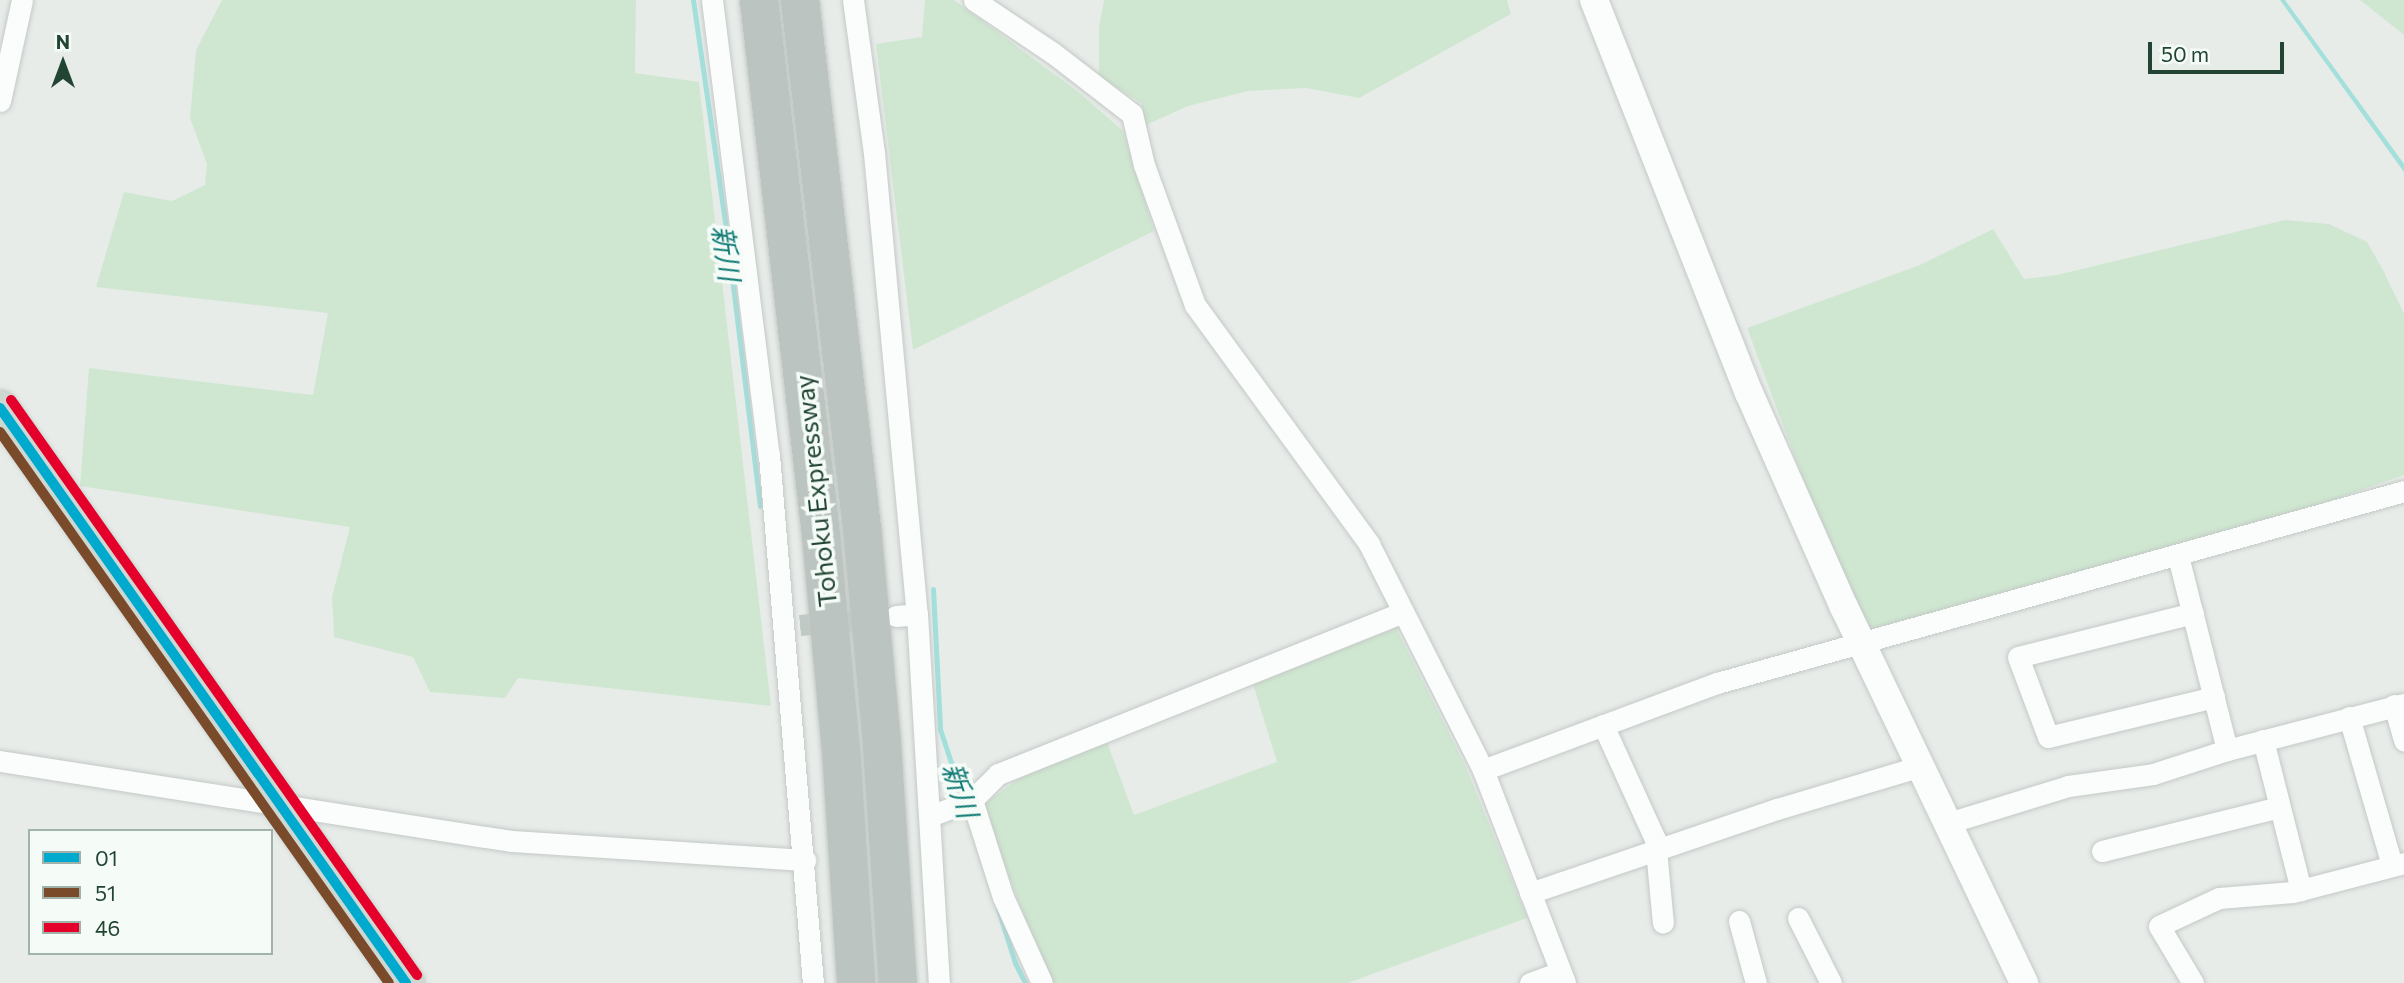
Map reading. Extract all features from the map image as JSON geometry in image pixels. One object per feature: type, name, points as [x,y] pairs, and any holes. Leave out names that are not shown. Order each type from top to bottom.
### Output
[{"type":"highway","name":"Tohoku Expressway","points":[[759,0],[821,535],[841,749],[856,983]]},
{"type":"highway","name":"Tohoku Expressway","points":[[800,0],[833,258],[863,541],[882,745],[898,983]]},
{"type":"main road","points":[[0,408],[406,983]]},
{"type":"street","points":[[0,101],[23,0]]},
{"type":"street","points":[[712,0],[792,626],[813,983]]},
{"type":"street","points":[[853,0],[874,153],[917,614],[939,983]]},
{"type":"street","points":[[974,0],[1053,52],[1132,114],[1143,165],[1195,305],[1369,544],[1483,770],[1563,977],[1530,983]]},
{"type":"street","points":[[1594,0],[1749,393],[1862,643],[1948,824],[2016,981]]},
{"type":"street","points":[[1483,770],[1717,683],[2404,491]]},
{"type":"street","points":[[2178,556],[2227,750]]},
{"type":"street","points":[[930,816],[972,800],[998,774],[1403,612]]},
{"type":"street","points":[[2193,613],[2018,657],[2048,737],[2214,697]]},
{"type":"street","points":[[896,616],[917,614]]},
{"type":"street","points":[[1948,824],[2068,786],[2152,774],[2227,750],[2399,705],[2404,741]]},
{"type":"street","points":[[2193,983],[2159,926],[2219,898],[2301,890],[2398,864],[2348,717]]},
{"type":"street","points":[[1603,725],[1655,839],[1664,923]]},
{"type":"street","points":[[2263,740],[2301,890]]},
{"type":"street","points":[[0,761],[511,841],[805,860]]},
{"type":"street","points":[[1530,894],[1656,849],[1920,766]]},
{"type":"street","points":[[972,800],[1003,897],[1042,983]]},
{"type":"street","points":[[2102,851],[2280,807]]},
{"type":"street","points":[[1798,918],[1830,983]]},
{"type":"street","points":[[1739,920],[1756,983]]},
{"type":"green space","points":[[222,0],[636,0],[635,73],[699,82],[771,706],[518,678],[505,698],[430,692],[413,657],[334,637],[332,597],[350,527],[80,486],[89,368],[313,395],[328,313],[96,287],[124,192],[172,201],[205,185],[207,164],[190,118],[196,50]]},
{"type":"green space","points":[[925,0],[954,0],[1081,94],[1123,131],[1154,231],[913,350],[876,44],[922,37]]},
{"type":"green space","points":[[1104,0],[1507,0],[1511,14],[1359,98],[1306,88],[1248,91],[1188,106],[1146,125],[1141,103],[1099,76],[1099,27]]},
{"type":"green space","points":[[2360,0],[2404,0],[2404,35]]},
{"type":"green space","points":[[2285,220],[2329,224],[2367,242],[2404,314],[2404,475],[2240,532],[1869,630],[1817,516],[1747,328],[1920,265],[1993,229],[2024,279],[2057,275]]},
{"type":"green space","points":[[1396,628],[1465,765],[1527,918],[1348,983],[1050,983],[982,806],[1048,757],[1107,742],[1134,815],[1277,762],[1253,684]]},
{"type":"water","points":[[2280,0],[2285,0],[2404,164],[2404,172]]},
{"type":"waterway","name":"新川","points":[[693,0],[725,221],[760,506]]},
{"type":"waterway","name":"新川","points":[[933,589],[940,729],[963,799]]},
{"type":"waterway","name":"新川","points":[[998,909],[1015,963],[1025,983]]},
{"type":"tunnel","points":[[800,625],[880,618]]},
{"type":"transit line","name":"46","points":[[11,400],[417,975]]},
{"type":"transit line","name":"01","points":[[0,408],[406,983]]},
{"type":"transit line","name":"51","points":[[0,432],[389,983]]}]
